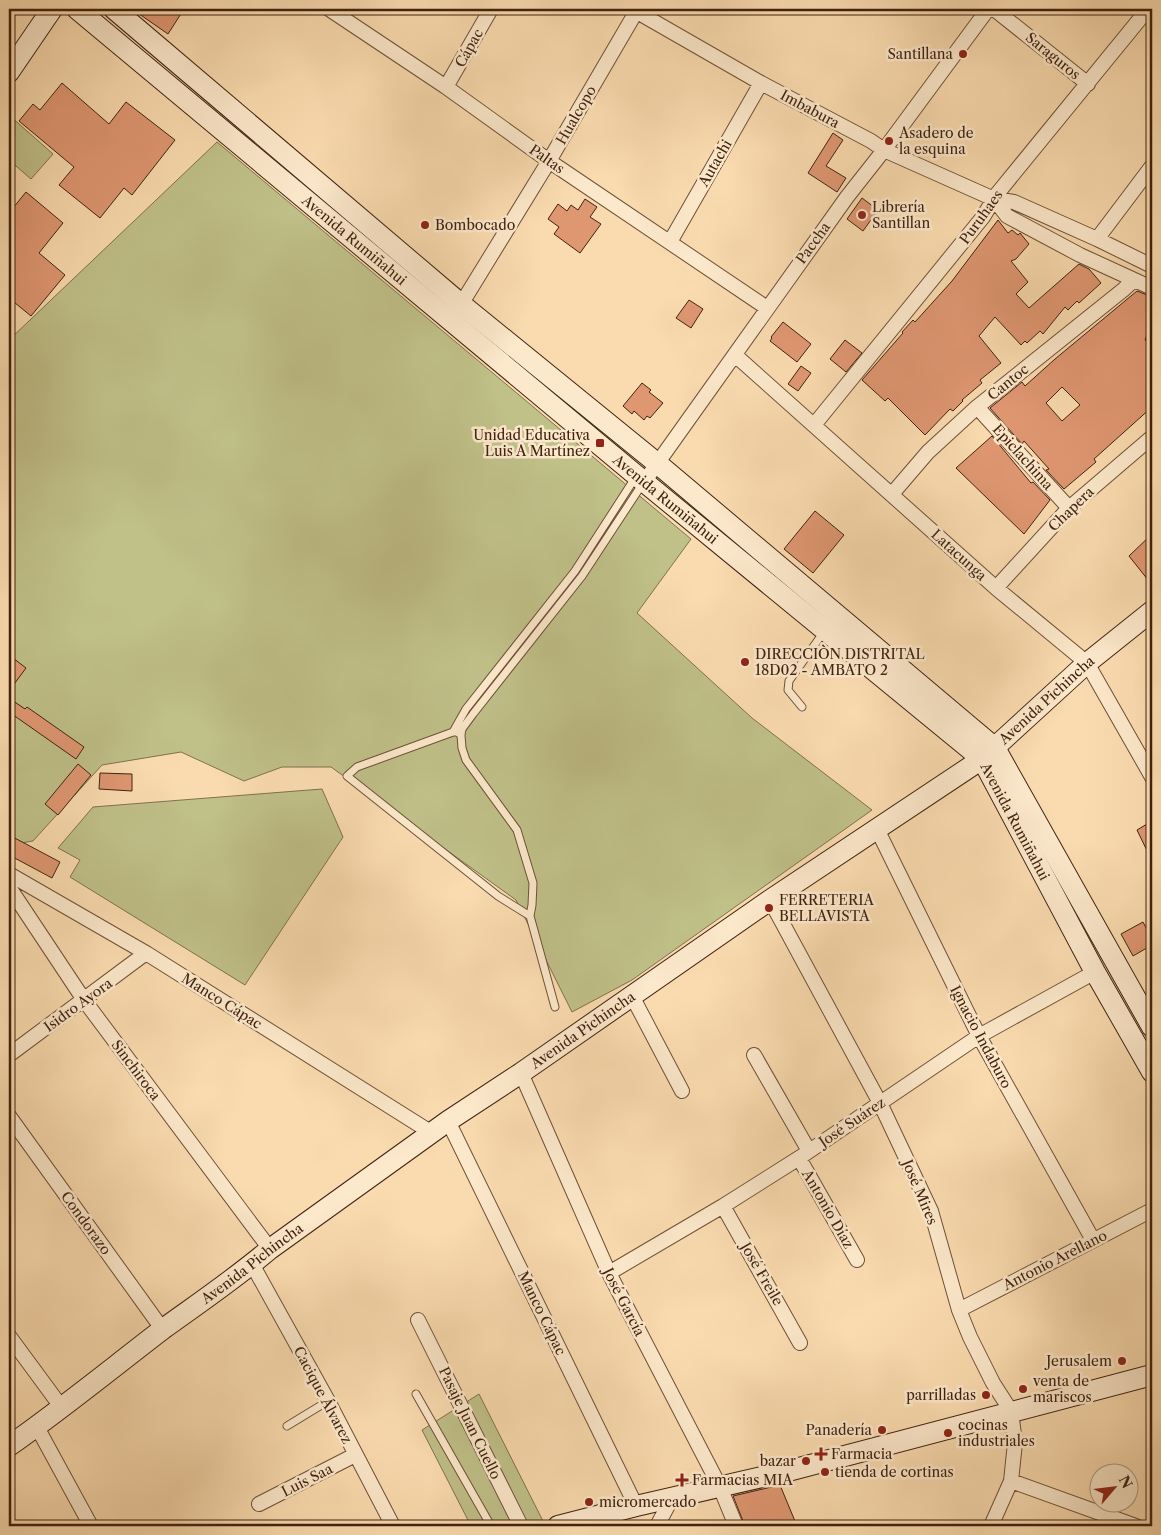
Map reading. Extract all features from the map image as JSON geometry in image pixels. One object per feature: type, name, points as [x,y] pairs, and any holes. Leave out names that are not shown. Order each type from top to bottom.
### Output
[{"type":"main road","points":[[9,72],[52,9]]},
{"type":"main road","name":"Avenida Rumiñahui","points":[[77,9],[456,313],[658,464],[988,754],[1152,1026]]},
{"type":"main road","name":"Avenida Rumiñahui","points":[[114,9],[640,478],[825,630],[988,754],[1095,972],[1152,1072]]},
{"type":"main road","name":"Avenida Pichincha","points":[[9,1446],[37,1427],[270,1249],[448,1120],[521,1073],[770,900],[988,754],[1087,663],[1152,611]]},
{"type":"main road","points":[[558,1526],[784,1472],[1152,1375]]},
{"type":"street","name":"Paltas","points":[[329,9],[343,13],[549,161],[767,308]]},
{"type":"street","name":"Cápac","points":[[446,87],[490,9]]},
{"type":"street","name":"Paccha","points":[[640,478],[658,464],[847,197],[988,9]]},
{"type":"street","name":"Saraguros","points":[[994,9],[1088,84]]},
{"type":"street","name":"Puruhaes","points":[[814,425],[983,217],[994,199],[1148,9]]},
{"type":"street","name":"Hualcopo","points":[[456,313],[549,161],[634,10]]},
{"type":"street","name":"Imbabura","points":[[634,10],[761,84],[871,141],[884,150],[994,199],[1014,202],[1152,266]]},
{"type":"street","name":"Autachi","points":[[670,242],[761,84]]},
{"type":"street","points":[[1097,239],[1152,166]]},
{"type":"street","name":"Imbabura","points":[[994,199],[1007,216],[1080,256],[1152,288]]},
{"type":"street","name":"Cantoc","points":[[892,494],[928,452],[978,407],[1134,280]]},
{"type":"street","name":"Latacunga","points":[[735,355],[996,588],[1087,663],[1152,777]]},
{"type":"street","name":"Epiclachima","points":[[978,407],[1069,508]]},
{"type":"street","name":"Chapera","points":[[996,588],[1069,508],[1152,437]]},
{"type":"street","name":"Ignacio Indaburo","points":[[878,829],[979,1036],[1092,1240]]},
{"type":"street","name":"Manco Cápac","points":[[9,874],[146,954],[432,1132]]},
{"type":"street","name":"Sinchiroca","points":[[9,887],[84,1000],[270,1249]]},
{"type":"street","name":"José Mires","points":[[770,900],[880,1103],[931,1210],[959,1310],[980,1358],[1011,1411],[1015,1443],[1010,1481],[990,1526]]},
{"type":"street","name":"Isidro Ayora","points":[[9,1055],[146,954]]},
{"type":"street","name":"José Suárez","points":[[609,1273],[723,1206],[804,1155],[979,1036],[1095,972]]},
{"type":"street","points":[[632,996],[682,1091]]},
{"type":"street","name":"Antonio Díaz","points":[[754,1055],[856,1260]]},
{"type":"street","name":"José García","points":[[521,1073],[609,1273],[720,1487],[736,1526]]},
{"type":"street","name":"Condorazo","points":[[9,1116],[163,1330]]},
{"type":"street","name":"Manco Cápac","points":[[448,1120],[636,1506]]},
{"type":"street","name":"José Freile","points":[[723,1206],[800,1343]]},
{"type":"street","name":"Antonio Arellano","points":[[959,1310],[1152,1210]]},
{"type":"street","name":"Cacique Álvarez","points":[[252,1264],[328,1401],[393,1526]]},
{"type":"street","name":"Pasaje Juan Cuello","points":[[418,1320],[521,1526]]},
{"type":"street","points":[[9,1336],[62,1408]]},
{"type":"street","points":[[37,1427],[91,1526]]},
{"type":"street","name":"Luis Saa","points":[[259,1504],[355,1456]]},
{"type":"street","points":[[1010,1481],[1136,1526]]},
{"type":"street","points":[[657,1526],[672,1498]]},
{"type":"lane","points":[[453,732],[466,709],[575,571],[640,478]]},
{"type":"lane","points":[[555,1007],[530,916],[533,883],[517,830],[466,760],[461,735],[462,729],[473,714],[582,576],[640,478]]},
{"type":"lane","points":[[802,707],[788,690],[789,681],[825,630]]},
{"type":"lane","points":[[461,735],[453,732],[356,767],[347,776],[498,896],[530,916]]},
{"type":"lane","points":[[416,1394],[491,1526]]},
{"type":"lane","points":[[287,1426],[328,1401]]},
{"type":"green space","points":[[10,116],[53,154],[31,179],[9,160]]},
{"type":"green space","points":[[217,142],[691,539],[637,613],[752,718],[872,810],[632,980],[572,1012],[516,900],[331,767],[282,767],[244,781],[181,752],[102,765],[33,841],[9,845],[9,340]]},
{"type":"green space","points":[[322,789],[343,837],[245,985],[70,877],[80,860],[58,848],[93,807]]},
{"type":"green space","points":[[479,1394],[544,1523],[533,1526],[471,1526],[422,1430]]},
{"type":"building","points":[[132,9],[184,9],[168,34]]},
{"type":"building","points":[[62,83],[109,124],[126,102],[175,140],[132,195],[124,188],[100,218],[59,185],[74,167],[19,121],[33,104],[40,110]]},
{"type":"building","points":[[833,133],[843,140],[826,166],[846,178],[837,192],[808,173]]},
{"type":"building","points":[[26,192],[63,223],[39,253],[65,275],[31,316],[9,298],[9,213]]},
{"type":"building","name":"Librería Santillan","points":[[862,198],[878,210],[863,231],[847,219]]},
{"type":"building","points":[[585,199],[597,207],[590,217],[601,224],[580,253],[554,234],[559,227],[548,219],[558,204],[567,211],[571,205],[578,210]]},
{"type":"building","points":[[998,220],[1008,233],[1012,230],[1018,235],[1020,233],[1029,244],[1016,259],[1011,261],[1028,282],[1016,294],[1029,308],[1079,264],[1089,269],[1101,283],[1079,303],[1077,301],[1068,310],[1065,307],[1043,334],[1040,331],[1027,343],[1025,341],[1021,345],[995,317],[979,336],[1001,363],[980,380],[982,383],[962,400],[953,411],[950,409],[925,435],[888,398],[885,401],[862,380],[902,332],[913,320],[915,322],[952,281]]},
{"type":"building","points":[[1137,291],[1152,297],[1152,322],[1145,340],[1152,344],[1152,407],[1094,459],[1096,462],[1064,489],[1046,470],[1049,469],[1024,441],[1022,444],[990,408],[1022,382],[1025,386]],"holes":[[[1062,387],[1080,405],[1062,421],[1046,403]]]},
{"type":"building","points":[[689,300],[703,309],[691,328],[676,318]]},
{"type":"building","points":[[783,322],[811,344],[797,362],[770,341]]},
{"type":"building","points":[[845,340],[862,353],[846,372],[830,359]]},
{"type":"building","points":[[801,366],[811,373],[798,391],[788,384]]},
{"type":"building","points":[[642,383],[651,390],[649,392],[663,403],[650,418],[647,416],[644,420],[634,411],[632,414],[623,406]]},
{"type":"building","points":[[992,436],[1031,483],[1033,482],[1050,500],[1024,534],[956,468]]},
{"type":"building","points":[[815,511],[844,535],[813,573],[784,549]]},
{"type":"building","points":[[1152,534],[1152,585],[1129,556]]},
{"type":"building","points":[[9,655],[26,668],[9,691]]},
{"type":"building","points":[[9,698],[25,709],[27,707],[84,747],[76,759],[9,712]]},
{"type":"building","points":[[78,764],[91,775],[58,815],[45,804]]},
{"type":"building","points":[[100,773],[132,774],[132,791],[99,789]]},
{"type":"building","points":[[1152,821],[1152,861],[1137,830]]},
{"type":"building","points":[[9,835],[60,862],[52,878],[9,855]]},
{"type":"building","points":[[1143,922],[1152,939],[1152,945],[1133,956],[1121,934]]},
{"type":"building","points":[[780,1485],[797,1526],[745,1526],[733,1496]]},
{"type":"place","name":"Santillana","points":[[963,54]]},
{"type":"place","name":"Asadero de la esquina","points":[[889,141]]},
{"type":"place","name":"Librería Santillan","points":[[862,215]]},
{"type":"place","name":"Bombocado","points":[[425,225]]},
{"type":"place","name":"Unidad Educativa Luis A Martínez","points":[[600,443]]},
{"type":"place","name":"DIRECCIÒN DISTRITAL 18D02 - AMBATO 2","points":[[745,662]]},
{"type":"place","name":"FERRETERIA BELLAVISTA","points":[[769,908]]},
{"type":"place","name":"Jerusalem","points":[[1122,1361]]},
{"type":"place","name":"venta de mariscos","points":[[1023,1389]]},
{"type":"place","name":"parrilladas","points":[[986,1395]]},
{"type":"place","name":"Panadería","points":[[882,1430]]},
{"type":"place","name":"cocinas industriales","points":[[948,1433]]},
{"type":"place","name":"Farmacia","points":[[821,1454]]},
{"type":"place","name":"bazar","points":[[806,1461]]},
{"type":"place","name":"tienda de cortinas","points":[[825,1472]]},
{"type":"place","name":"Farmacias MIA","points":[[682,1480]]},
{"type":"place","name":"micromercado","points":[[589,1502]]}]
